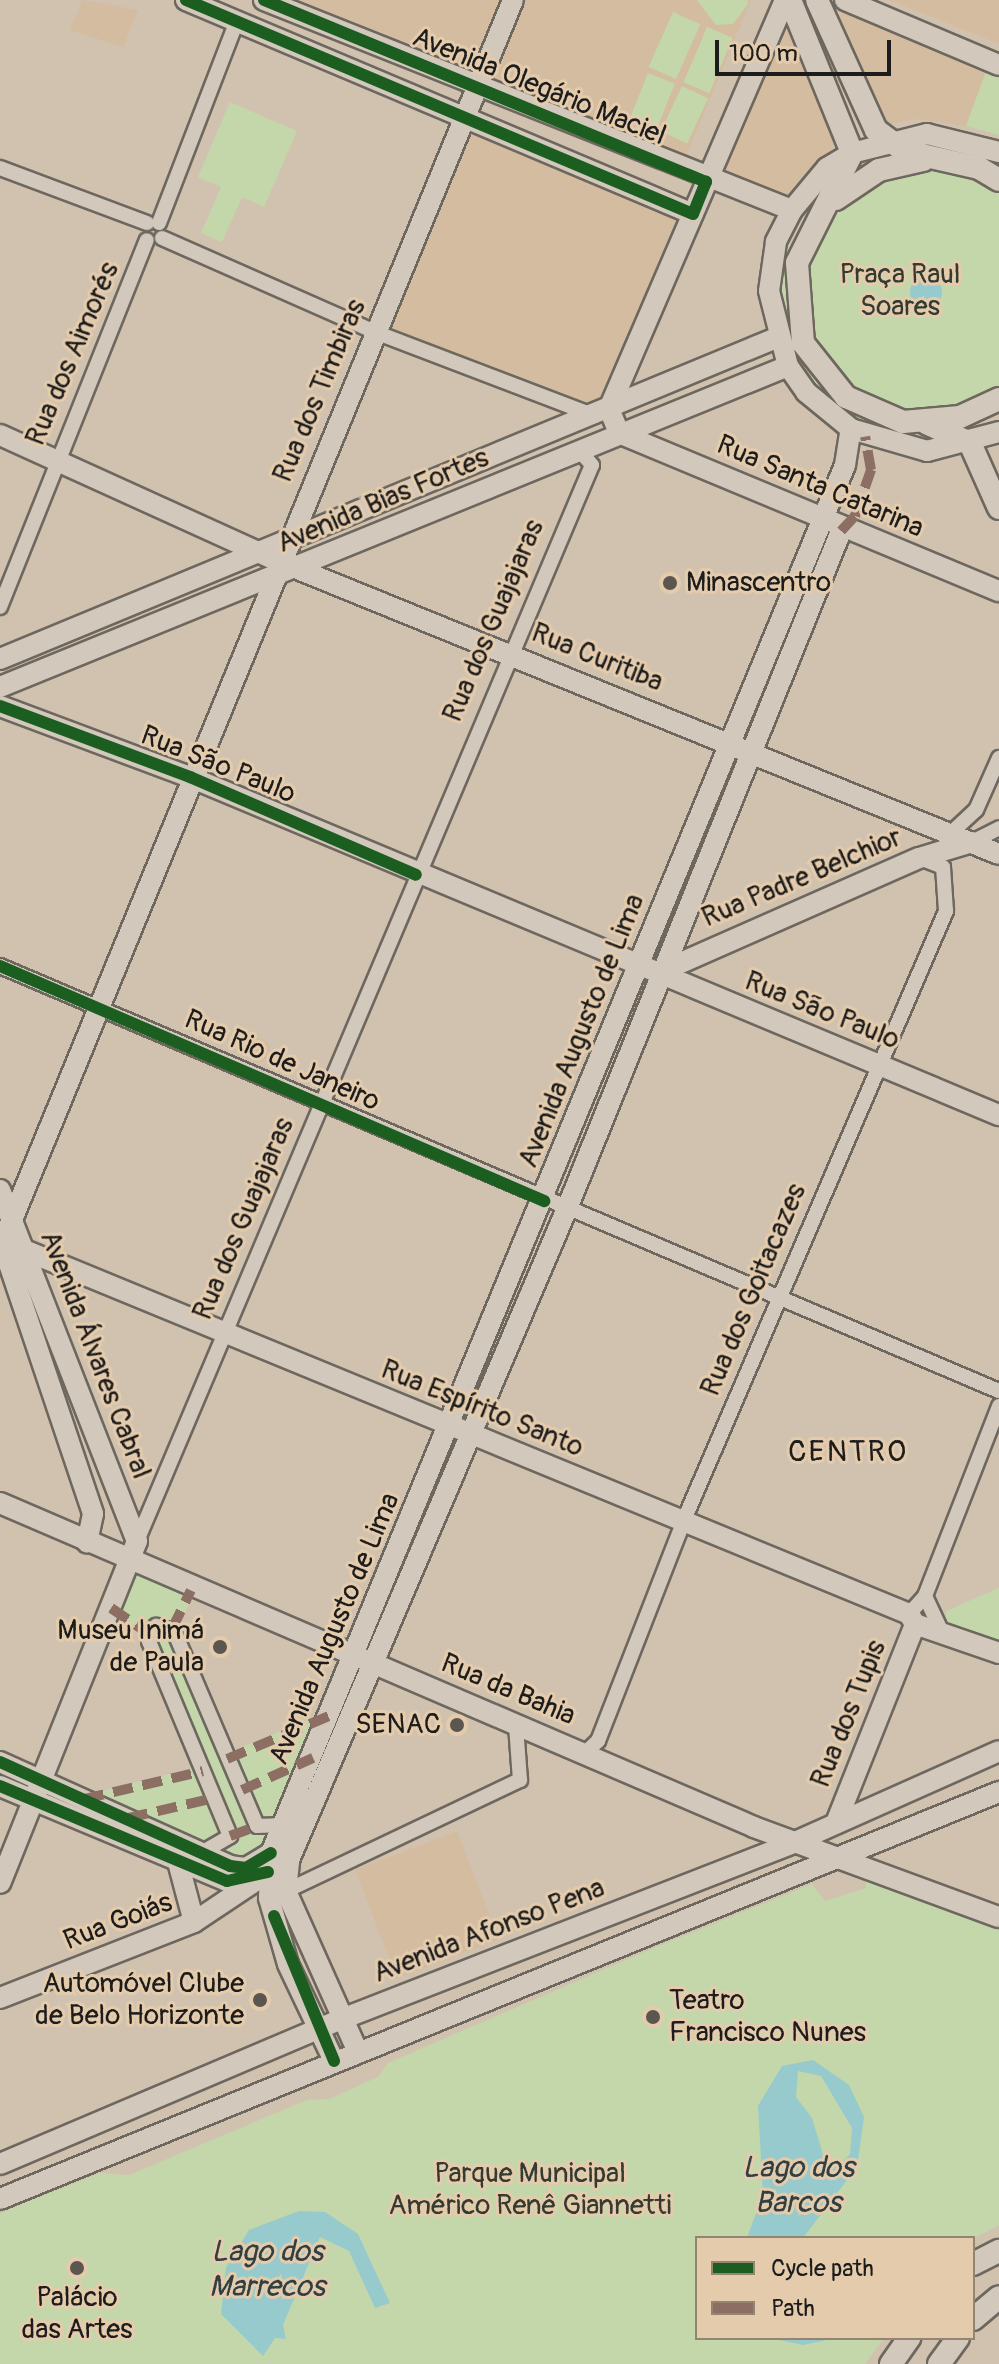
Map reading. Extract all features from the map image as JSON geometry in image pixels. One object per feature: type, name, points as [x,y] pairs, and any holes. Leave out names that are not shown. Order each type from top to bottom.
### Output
[{"type":"main road","points":[[787,0],[852,153],[797,263],[803,343],[846,397],[875,413],[925,423],[970,443],[999,508]]},
{"type":"main road","points":[[817,0],[870,123],[887,138],[936,160],[999,180]]},
{"type":"main road","points":[[826,208],[879,170],[936,160]]},
{"type":"main road","points":[[925,423],[999,399]]},
{"type":"main road","points":[[975,2263],[999,2251]]},
{"type":"main road","points":[[975,2317],[999,2297]]},
{"type":"main road","points":[[891,2364],[908,2340]]},
{"type":"main road","points":[[939,2364],[957,2340]]},
{"type":"street","name":"Avenida Olegário Maciel","points":[[186,0],[693,214]]},
{"type":"street","name":"Avenida Olegário Maciel","points":[[264,0],[706,182],[792,210]]},
{"type":"street","name":"Rua dos Timbiras","points":[[1,1242],[13,1219],[276,564],[513,0]]},
{"type":"street","points":[[602,412],[693,214],[775,10],[787,0]]},
{"type":"street","points":[[845,0],[999,65]]},
{"type":"street","name":"Rua dos Aimorés","points":[[0,607],[57,459],[165,205],[237,21]]},
{"type":"street","points":[[999,152],[948,135],[887,138],[852,153],[827,168],[792,210],[772,262],[776,338],[788,366],[806,392],[851,429],[906,449],[970,443],[999,432]]},
{"type":"street","points":[[0,168],[153,231],[375,332],[602,412],[619,433]]},
{"type":"street","name":"Avenida Bias Fortes","points":[[288,540],[776,338]]},
{"type":"street","name":"Avenida Bias Fortes","points":[[0,659],[276,564],[579,450],[788,366]]},
{"type":"street","name":"Avenida Augusto de Lima","points":[[276,1862],[283,1825],[544,1201],[727,740],[845,465],[851,429]]},
{"type":"street","name":"Rua Santa Catarina","points":[[619,433],[820,519],[841,531],[999,591]]},
{"type":"street","name":"Rua Curitiba","points":[[0,435],[276,564],[511,653],[748,748],[999,854]]},
{"type":"street","name":"Rua dos Guajajaras","points":[[0,1883],[45,1781],[137,1541],[323,1105],[416,875],[592,465],[579,450]]},
{"type":"street","name":"Avenida Augusto de Lima","points":[[276,1862],[376,1664],[566,1211],[748,748],[841,531]]},
{"type":"street","name":"Avenida Bias Fortes","points":[[0,687],[276,564]]},
{"type":"street","name":"Rua São Paulo","points":[[0,706],[190,777],[416,875],[999,1115]]},
{"type":"street","points":[[951,833],[976,810],[999,758]]},
{"type":"street","points":[[919,858],[926,823]]},
{"type":"street","name":"Rua Padre Belchior","points":[[658,973],[919,858],[972,842],[999,830]]},
{"type":"street","name":"Rua dos Goitacazes","points":[[585,1753],[598,1741],[684,1520],[946,911],[943,867],[919,858]]},
{"type":"street","name":"Rua Rio de Janeiro","points":[[0,966],[566,1211],[999,1391]]},
{"type":"street","name":"Avenida Álvares Cabral","points":[[0,1190],[137,1541]]},
{"type":"street","name":"Avenida Álvares Cabral","points":[[1,1242],[93,1514],[87,1542]]},
{"type":"street","name":"Rua Espírito Santo","points":[[1,1242],[225,1336],[684,1520],[912,1619],[999,1653]]},
{"type":"street","name":"Rua dos Tupis","points":[[870,1851],[836,1823],[912,1619],[925,1596],[999,1406]]},
{"type":"street","name":"Rua da Bahia","points":[[0,1503],[129,1563],[795,1842],[839,1857]]},
{"type":"street","points":[[925,1596],[940,1628]]},
{"type":"street","points":[[200,1853],[215,1851],[230,1836],[149,1641],[156,1626],[174,1631],[257,1826],[283,1825]]},
{"type":"street","points":[[286,1891],[520,1780],[516,1725]]},
{"type":"street","name":"Avenida Afonso Pena","points":[[0,2164],[342,2019],[795,1842],[999,1751]]},
{"type":"street","points":[[0,1762],[200,1853],[246,1868],[276,1862]]},
{"type":"street","points":[[0,1786],[240,1885],[274,1916]]},
{"type":"street","points":[[0,2199],[357,2050],[839,1857],[870,1851],[999,1792]]},
{"type":"street","points":[[870,1851],[999,1917]]},
{"type":"street","points":[[178,1862],[194,1922]]},
{"type":"street","points":[[276,1862],[357,2050]]},
{"type":"street","points":[[276,1862],[274,1916],[318,2031],[334,2061]]},
{"type":"street","name":"Rua Goiás","points":[[0,1998],[194,1922],[240,1885],[276,1862]]},
{"type":"shaded area","points":[[82,0],[138,10],[123,47],[70,30]]},
{"type":"shaded area","points":[[278,0],[502,0],[470,77]]},
{"type":"shaded area","points":[[527,0],[751,0],[682,166],[486,87]]},
{"type":"shaded area","points":[[889,0],[999,0],[999,44]]},
{"type":"shaded area","points":[[849,10],[989,63],[966,126],[918,119],[883,125],[838,16]]},
{"type":"shaded area","points":[[793,28],[841,140],[788,198],[717,177],[786,30]]},
{"type":"shaded area","points":[[464,129],[678,218],[608,396],[590,406],[380,329]]},
{"type":"shaded area","points":[[258,1038],[266,1042],[270,1050],[266,1058],[258,1062],[250,1058],[246,1050],[250,1042]]},
{"type":"shaded area","points":[[457,1831],[499,1939],[397,1978],[355,1870]]},
{"type":"green space","points":[[697,0],[748,0],[748,4],[733,24],[716,25]]},
{"type":"green space","points":[[673,12],[700,24],[676,79],[649,67]]},
{"type":"green space","points":[[707,27],[733,38],[709,93],[684,82]]},
{"type":"green space","points":[[989,63],[999,68],[999,135],[966,126]]},
{"type":"green space","points":[[648,73],[675,84],[657,129],[630,118]]},
{"type":"green space","points":[[682,86],[708,98],[687,144],[661,131]]},
{"type":"green space","points":[[230,102],[297,131],[264,207],[242,197],[222,242],[201,233],[221,187],[198,177]]},
{"type":"green space","name":"Praça Raul Soares","points":[[927,167],[999,190],[999,391],[957,412],[914,415],[858,395],[811,339],[805,264],[833,210],[870,181]]},
{"type":"green space","points":[[787,243],[793,245],[785,286],[789,345],[780,303]]},
{"type":"green space","points":[[797,351],[831,398],[868,420],[865,428],[827,404]]},
{"type":"green space","points":[[129,1563],[196,1592],[174,1631],[225,1754],[334,1709],[276,1840],[246,1868],[78,1797],[201,1766],[148,1634],[111,1610]]},
{"type":"green space","points":[[999,1588],[999,1652],[944,1629],[946,1611]]},
{"type":"green space","name":"Parque Municipal Américo Renê Giannetti","points":[[865,1874],[999,1924],[999,2225],[975,2238],[695,2236],[695,2340],[883,2340],[865,2364],[0,2364],[0,2213],[100,2173],[129,2175],[307,2100],[329,2099],[378,2077],[388,2063],[651,1949],[812,1884],[825,1901],[866,1888]]},
{"type":"water","points":[[926,276],[938,280],[942,292],[938,304],[926,308],[914,304],[910,292],[914,280]]},
{"type":"water","name":"Lago dos Barcos","points":[[813,2060],[849,2085],[864,2117],[857,2167],[805,2236],[748,2236],[763,2194],[758,2106],[782,2066]],"holes":[[[798,2071],[821,2076],[852,2128],[850,2154],[837,2167],[825,2161],[812,2118],[796,2097]]]},
{"type":"water","name":"Lago dos Marrecos","points":[[299,2211],[325,2212],[358,2234],[390,2303],[375,2308],[349,2251],[320,2237],[283,2325],[286,2339],[275,2338],[263,2356],[221,2314],[226,2268],[249,2230]]},
{"type":"water","points":[[779,2340],[827,2340],[803,2345]]},
{"type":"marked path","points":[[841,531],[855,516],[871,470],[865,437]]},
{"type":"marked path","points":[[172,1629],[191,1590]]},
{"type":"marked path","points":[[111,1608],[149,1634]]},
{"type":"marked path","points":[[227,1759],[331,1715]]},
{"type":"marked path","points":[[242,1790],[313,1758]]},
{"type":"marked path","points":[[84,1799],[203,1771]]},
{"type":"marked path","points":[[128,1818],[214,1798]]},
{"type":"marked path","points":[[230,1836],[257,1826]]},
{"type":"cycle path","points":[[186,0],[693,214],[706,182],[264,0]]},
{"type":"cycle path","points":[[0,706],[190,777],[416,875]]},
{"type":"cycle path","points":[[0,966],[544,1201]]},
{"type":"cycle path","points":[[0,1762],[230,1866],[246,1868],[271,1853]]},
{"type":"cycle path","points":[[0,1786],[227,1881],[268,1872]]},
{"type":"cycle path","points":[[274,1916],[334,2061]]},
{"type":"place","name":"Minascentro","points":[[670,583]]},
{"type":"place","name":"Museu Inimá de Paula","points":[[220,1647]]},
{"type":"place","name":"SENAC","points":[[457,1725]]},
{"type":"place","name":"Automóvel Clube de Belo Horizonte","points":[[260,2000]]},
{"type":"place","name":"Teatro Francisco Nunes","points":[[653,2017]]},
{"type":"place","name":"Palácio das Artes","points":[[77,2268]]},
{"type":"district","name":"CENTRO","points":[[848,1452]]}]
